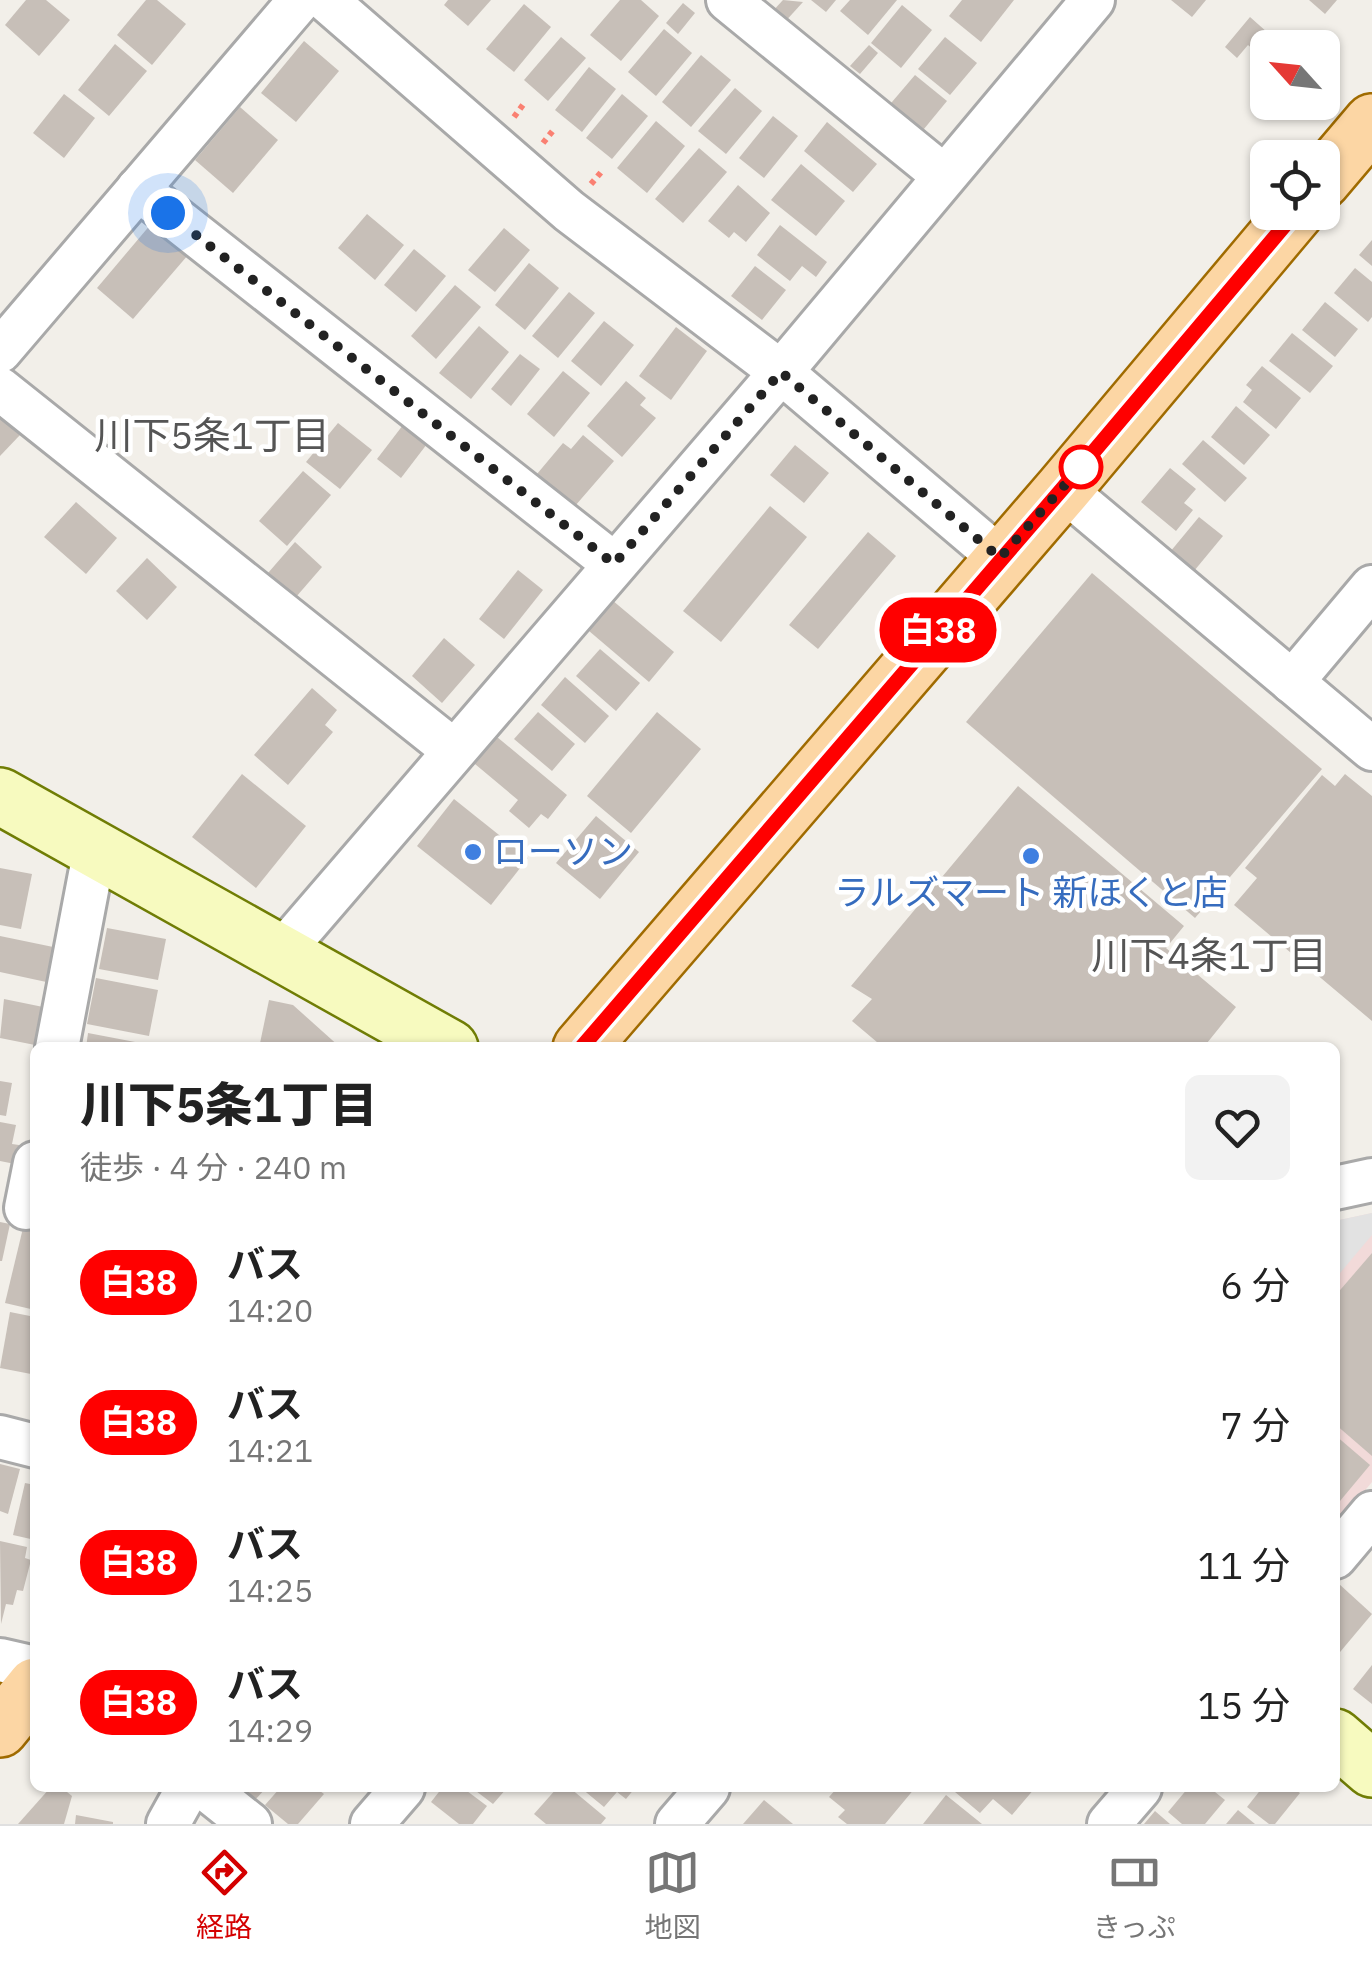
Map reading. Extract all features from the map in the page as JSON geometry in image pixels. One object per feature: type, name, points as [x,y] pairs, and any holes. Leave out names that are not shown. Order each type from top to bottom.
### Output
[{"type":"main road","points":[[1340,159],[1372,122]]},
{"type":"main road","points":[[586,1042],[1281,230]]},
{"type":"main road","points":[[0,1729],[30,1692]]},
{"type":"street","points":[[0,351],[300,0]]},
{"type":"street","points":[[326,0],[569,211],[781,372],[1000,558]]},
{"type":"street","points":[[728,0],[944,176]]},
{"type":"street","points":[[281,953],[781,372],[1093,0]]},
{"type":"street","points":[[138,190],[614,564]]},
{"type":"street","points":[[0,389],[453,750]]},
{"type":"street","points":[[1063,488],[1372,749]]},
{"type":"street","points":[[1292,682],[1372,587]]},
{"type":"street","points":[[0,796],[439,1042]]},
{"type":"street","points":[[58,1042],[95,848]]},
{"type":"street","points":[[21,1206],[30,1178]]},
{"type":"street","points":[[1340,1187],[1372,1180]]},
{"type":"street","points":[[0,1438],[30,1445]]},
{"type":"street","points":[[1340,1551],[1372,1513]]},
{"type":"street","points":[[0,1660],[30,1667]]},
{"type":"street","points":[[1340,1741],[1372,1768]]},
{"type":"street","points":[[168,1824],[186,1792]]},
{"type":"street","points":[[210,1792],[250,1824]]},
{"type":"street","points":[[372,1824],[400,1792]]},
{"type":"street","points":[[677,1824],[705,1792]]},
{"type":"street","points":[[1109,1824],[1137,1792]]},
{"type":"shaded area","points":[[1372,1213],[1372,1482],[1340,1520],[1340,1220]]},
{"type":"shaded area","points":[[1372,1213],[1372,1235],[1340,1273],[1340,1220]]},
{"type":"building","points":[[26,0],[46,0],[70,20],[39,56],[5,25]]},
{"type":"building","points":[[146,0],[157,0],[186,24],[152,65],[117,35]]},
{"type":"building","points":[[448,0],[491,0],[468,26],[444,5]]},
{"type":"building","points":[[620,0],[641,0],[659,16],[621,61],[590,35]]},
{"type":"building","points":[[783,0],[803,2],[783,24],[771,13]]},
{"type":"building","points":[[811,0],[836,0],[826,12]]},
{"type":"building","points":[[850,0],[897,0],[868,35],[840,11]]},
{"type":"building","points":[[962,0],[1014,0],[981,42],[949,16]]},
{"type":"building","points":[[1171,0],[1206,0],[1192,17]]},
{"type":"building","points":[[1309,0],[1337,0],[1325,14]]},
{"type":"building","points":[[683,3],[695,13],[678,34],[666,23]]},
{"type":"building","points":[[524,4],[551,27],[514,72],[486,49]]},
{"type":"building","points":[[902,5],[932,30],[901,68],[871,43]]},
{"type":"building","points":[[1250,17],[1265,30],[1250,30],[1250,47],[1237,58],[1225,47]]},
{"type":"building","points":[[664,29],[692,53],[656,96],[628,72]]},
{"type":"building","points":[[561,37],[586,58],[548,101],[524,80]]},
{"type":"building","points":[[945,37],[977,63],[950,95],[918,69]]},
{"type":"building","points":[[304,41],[339,71],[296,122],[261,93]]},
{"type":"building","points":[[115,44],[147,71],[109,116],[78,90]]},
{"type":"building","points":[[869,45],[878,53],[860,74],[850,66]]},
{"type":"building","points":[[701,55],[731,80],[691,127],[662,102]]},
{"type":"building","points":[[589,67],[616,89],[582,132],[555,110]]},
{"type":"building","points":[[915,75],[947,101],[919,135],[886,109]]},
{"type":"building","points":[[735,88],[762,111],[726,154],[698,131]]},
{"type":"building","points":[[64,94],[95,118],[64,158],[33,133]]},
{"type":"building","points":[[622,94],[648,116],[612,159],[586,138]]},
{"type":"building","points":[[240,107],[278,140],[233,193],[195,160]]},
{"type":"building","points":[[773,116],[798,136],[764,178],[739,158]]},
{"type":"building","points":[[656,121],[685,146],[647,193],[617,168]]},
{"type":"building","points":[[827,122],[877,164],[853,192],[804,151]]},
{"type":"building","points":[[699,148],[727,172],[683,223],[655,199]]},
{"type":"building","points":[[801,164],[845,201],[816,236],[771,200]]},
{"type":"building","points":[[738,185],[770,213],[746,242],[734,232],[729,238],[708,221]]},
{"type":"building","points":[[367,214],[404,245],[375,280],[338,248]]},
{"type":"building","points":[[151,224],[188,255],[133,319],[97,288]]},
{"type":"building","points":[[780,225],[827,262],[816,277],[802,266],[790,281],[757,255]]},
{"type":"building","points":[[504,228],[530,250],[495,292],[468,270]]},
{"type":"building","points":[[1372,240],[1372,266],[1359,255]]},
{"type":"building","points":[[414,249],[446,276],[416,312],[384,285]]},
{"type":"building","points":[[529,263],[559,288],[525,330],[495,305]]},
{"type":"building","points":[[755,266],[786,290],[762,320],[731,296]]},
{"type":"building","points":[[1355,268],[1372,282],[1372,317],[1368,322],[1334,293]]},
{"type":"building","points":[[455,285],[481,307],[436,359],[411,336]]},
{"type":"building","points":[[569,292],[595,313],[558,358],[532,336]]},
{"type":"building","points":[[1325,302],[1358,329],[1335,357],[1302,330]]},
{"type":"building","points":[[604,321],[634,345],[601,386],[571,361]]},
{"type":"building","points":[[479,326],[509,352],[471,399],[439,373]]},
{"type":"building","points":[[676,327],[707,351],[671,400],[639,376]]},
{"type":"building","points":[[1292,333],[1333,366],[1310,393],[1269,361]]},
{"type":"building","points":[[520,354],[540,369],[511,406],[491,389]]},
{"type":"building","points":[[1262,366],[1301,398],[1276,429],[1243,402],[1252,390],[1246,385]]},
{"type":"building","points":[[563,371],[590,393],[554,437],[527,414]]},
{"type":"building","points":[[626,381],[646,398],[640,405],[656,418],[622,457],[587,426]]},
{"type":"building","points":[[1236,406],[1270,435],[1244,465],[1211,437]]},
{"type":"building","points":[[0,417],[20,435],[0,456]]},
{"type":"building","points":[[338,423],[372,450],[340,489],[306,462]]},
{"type":"building","points":[[403,425],[427,444],[401,478],[377,459]]},
{"type":"building","points":[[583,435],[614,461],[575,506],[537,474],[563,443],[571,449]]},
{"type":"building","points":[[1203,440],[1247,478],[1225,502],[1182,464]]},
{"type":"building","points":[[795,445],[829,473],[804,503],[770,475]]},
{"type":"building","points":[[1170,468],[1196,489],[1184,503],[1193,510],[1176,531],[1141,502]]},
{"type":"building","points":[[303,471],[331,495],[287,546],[259,521]]},
{"type":"building","points":[[76,502],[117,538],[86,574],[44,537]]},
{"type":"building","points":[[770,506],[807,537],[721,642],[683,611]]},
{"type":"building","points":[[1199,517],[1223,536],[1194,571],[1170,552]]},
{"type":"building","points":[[868,532],[896,556],[818,649],[789,625]]},
{"type":"building","points":[[295,542],[322,567],[296,597],[268,573]]},
{"type":"building","points":[[147,558],[177,587],[147,620],[116,591]]},
{"type":"building","points":[[518,570],[543,590],[504,639],[479,619]]},
{"type":"building","points":[[1092,573],[1322,769],[1195,918],[966,722]]},
{"type":"building","points":[[606,595],[674,652],[649,682],[582,625]]},
{"type":"building","points":[[444,638],[475,665],[442,703],[412,676]]},
{"type":"building","points":[[600,649],[640,683],[616,711],[576,676]]},
{"type":"building","points":[[565,677],[609,716],[585,743],[541,705]]},
{"type":"building","points":[[312,688],[337,710],[325,725],[333,732],[288,785],[254,755]]},
{"type":"building","points":[[538,712],[575,744],[552,771],[514,739]]},
{"type":"building","points":[[657,712],[701,749],[631,833],[587,796]]},
{"type":"building","points":[[491,732],[567,795],[548,819],[541,814],[529,828],[509,811],[518,800],[469,759]]},
{"type":"building","points":[[242,774],[306,826],[256,888],[192,837]]},
{"type":"building","points":[[1345,774],[1372,796],[1372,1021],[1234,905],[1257,878],[1245,868],[1322,775],[1335,786]]},
{"type":"building","name":"ラルズマート 新ほくと店","points":[[1018,786],[1184,926],[1166,948],[1236,1007],[1208,1042],[877,1042],[852,1021],[872,999],[851,986]]},
{"type":"building","name":"ローソン","points":[[454,799],[528,858],[491,905],[417,846]]},
{"type":"building","points":[[596,816],[639,852],[600,899],[556,863]]},
{"type":"building","points":[[0,868],[32,874],[21,929],[0,925]]},
{"type":"building","points":[[107,928],[166,939],[158,980],[99,969]]},
{"type":"building","points":[[0,936],[58,948],[51,983],[0,972]]},
{"type":"building","points":[[96,978],[158,990],[149,1036],[87,1024]]},
{"type":"building","points":[[4,999],[48,1008],[41,1042],[30,1044],[0,1038]]},
{"type":"building","points":[[269,1000],[293,1005],[334,1042],[260,1042]]},
{"type":"building","points":[[88,1033],[135,1042],[87,1042]]},
{"type":"building","points":[[0,1081],[12,1083],[6,1116],[0,1115]]},
{"type":"building","points":[[0,1122],[16,1125],[12,1144],[19,1145],[15,1164],[0,1161]]},
{"type":"building","points":[[0,1222],[10,1224],[2,1261],[0,1261]]},
{"type":"building","points":[[23,1228],[30,1230],[30,1309],[5,1303]]},
{"type":"building","points":[[1372,1253],[1372,1456],[1340,1428],[1340,1290]]},
{"type":"building","points":[[10,1312],[30,1316],[30,1374],[0,1368]]},
{"type":"building","points":[[1340,1439],[1370,1465],[1340,1501]]},
{"type":"building","points":[[0,1464],[20,1469],[8,1514],[0,1511]]},
{"type":"building","points":[[25,1483],[30,1484],[30,1539],[13,1535]]},
{"type":"building","points":[[0,1541],[27,1547],[25,1558],[30,1560],[23,1591],[17,1590],[13,1605],[6,1604],[1,1624]]},
{"type":"building","points":[[1340,1585],[1372,1614],[1340,1652]]},
{"type":"building","points":[[1372,1665],[1372,1704],[1353,1689]]},
{"type":"building","points":[[46,1792],[67,1792],[72,1796],[64,1824],[18,1824]]},
{"type":"building","points":[[246,1792],[262,1792],[255,1800]]},
{"type":"building","points":[[276,1792],[324,1794],[298,1824],[288,1824],[265,1805]]},
{"type":"building","points":[[439,1792],[468,1792],[487,1806],[473,1824],[459,1824],[431,1802]]},
{"type":"building","points":[[477,1792],[504,1792],[493,1804]]},
{"type":"building","points":[[553,1792],[575,1792],[606,1818],[601,1824],[546,1824],[534,1814]]},
{"type":"building","points":[[586,1792],[617,1792],[604,1807]]},
{"type":"building","points":[[833,1792],[912,1792],[885,1824],[847,1824],[838,1817],[845,1810],[829,1797]]},
{"type":"building","points":[[955,1792],[1032,1792],[1012,1815],[993,1799],[980,1813]]},
{"type":"building","points":[[1185,1792],[1215,1792],[1225,1800],[1205,1824],[1182,1824],[1168,1812]]},
{"type":"building","points":[[1259,1792],[1300,1793],[1275,1824],[1269,1824],[1247,1807]]},
{"type":"building","points":[[946,1795],[982,1824],[923,1824]]},
{"type":"building","points":[[764,1800],[793,1824],[743,1824]]},
{"type":"building","points":[[1238,1810],[1255,1824],[1226,1824]]},
{"type":"building","points":[[1155,1811],[1170,1824],[1144,1824]]},
{"type":"building","points":[[76,1815],[113,1822],[113,1824],[75,1824]]},
{"type":"bus line","name":"白38","points":[[586,1042],[1281,230]]},
{"type":"place","name":"ローソン","points":[[473,852]]},
{"type":"place","name":"ラルズマート 新ほくと店","points":[[1031,856]]},
{"type":"district","name":"川下5条1丁目","points":[[212,436]]},
{"type":"district","name":"川下4条1丁目","points":[[1209,956]]},
{"type":"route","points":[[168,213],[614,564],[781,372],[1000,558],[1086,461],[1081,467]]}]
